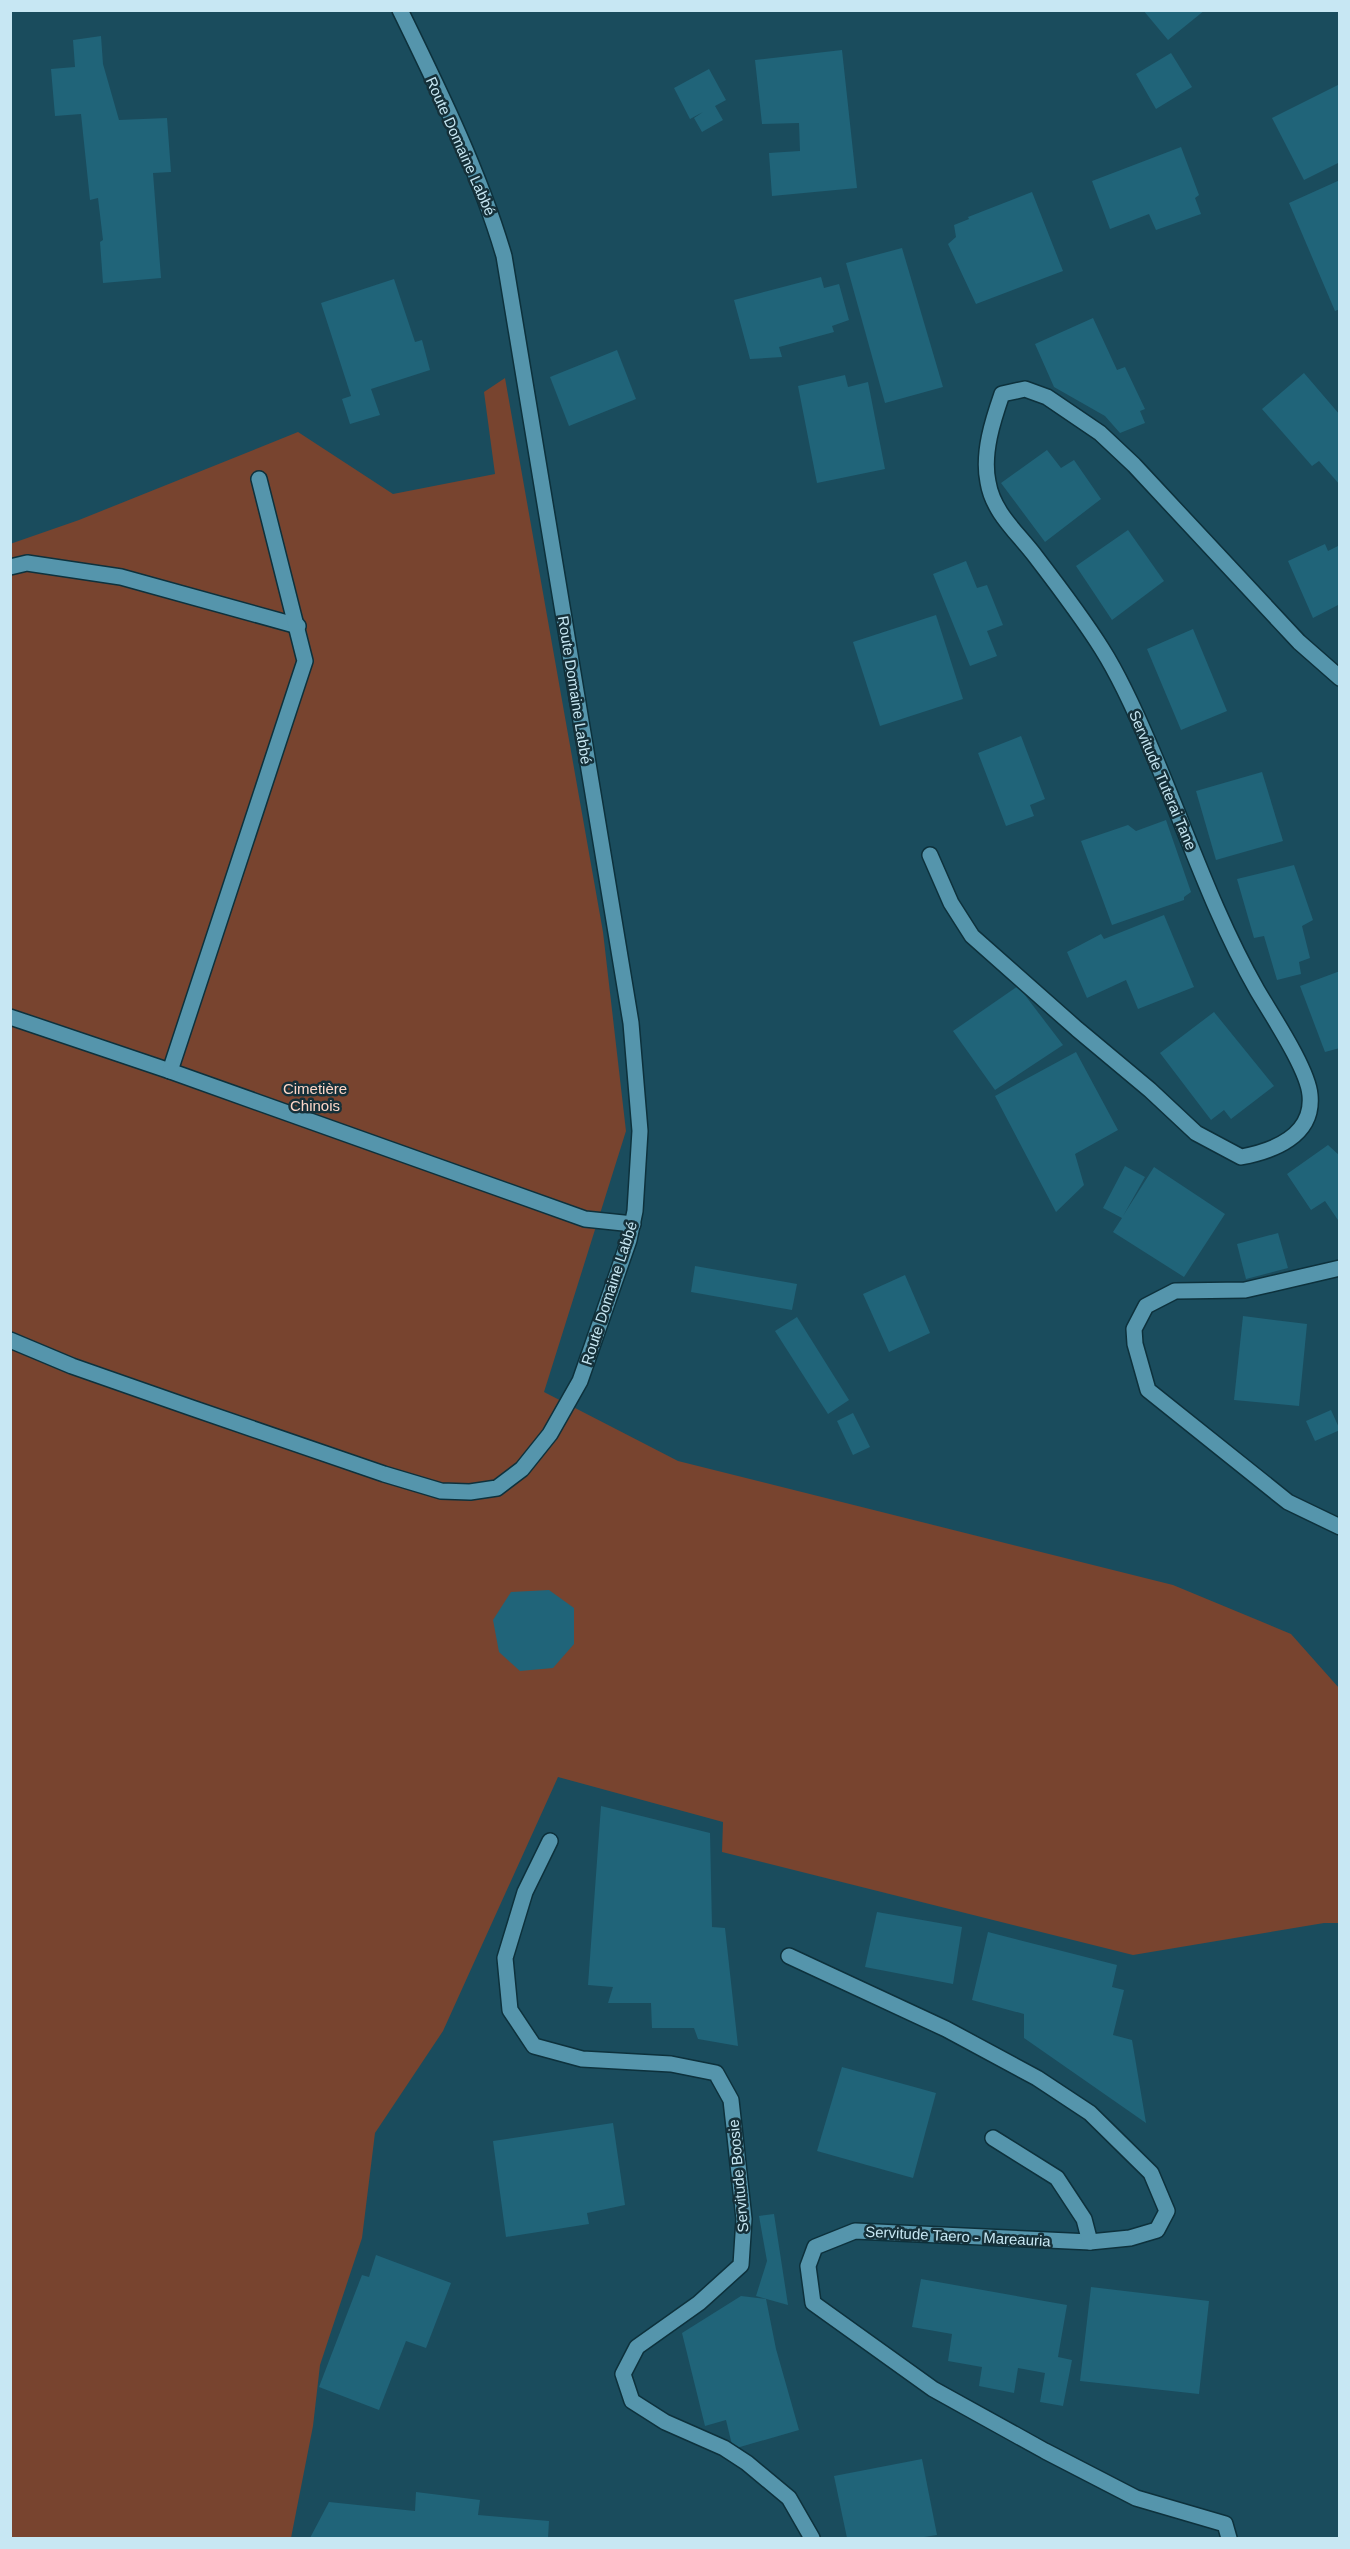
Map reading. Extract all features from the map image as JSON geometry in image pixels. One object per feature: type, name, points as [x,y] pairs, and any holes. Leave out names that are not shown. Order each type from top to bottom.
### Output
[{"type":"street","name":"Route Domaine Labbé","points":[[10,1340],[72,1366],[441,1491],[470,1492],[497,1488],[522,1469],[550,1434],[579,1382],[612,1296],[633,1224],[640,1131],[631,1023],[524,364],[504,256],[492,215],[467,153],[400,10]]},
{"type":"street","name":"Servitude Tuterai Tane","points":[[930,855],[951,903],[972,936],[1150,1090],[1196,1133],[1241,1157],[1264,1153],[1290,1140],[1306,1120],[1310,1095],[1299,1064],[1248,975],[1211,894],[1135,711],[1104,651],[1074,606],[998,510],[987,481],[989,431],[1002,394],[1025,389],[1047,397],[1100,433],[1142,473],[1299,642],[1340,678]]},
{"type":"street","points":[[170,1071],[305,661],[259,479]]},
{"type":"street","points":[[10,567],[27,563],[121,577],[298,626]]},
{"type":"street","points":[[10,1017],[170,1071],[585,1219],[633,1224]]},
{"type":"street","points":[[1340,1268],[1245,1290],[1175,1292],[1146,1306],[1134,1329],[1135,1344],[1149,1390],[1288,1502],[1340,1527]]},
{"type":"street","name":"Servitude Boosie","points":[[550,1840],[525,1892],[505,1958],[510,2010],[534,2046],[582,2060],[671,2064],[716,2073],[731,2100],[744,2219],[741,2265],[699,2303],[636,2348],[623,2374],[632,2401],[665,2422],[724,2448],[747,2463],[789,2498],[812,2538]]},
{"type":"street","name":"Servitude Taero - Mareauria","points":[[789,1956],[946,2029],[1037,2078],[1090,2113],[1151,2173],[1167,2211],[1157,2230],[1130,2238],[1090,2242],[855,2231],[815,2247],[808,2266],[813,2303],[944,2395],[1136,2498],[1225,2524],[1229,2538]]},
{"type":"street","points":[[993,2138],[1057,2178],[1084,2219],[1090,2242]]},
{"type":"green space","name":"Cimetière Chinois","points":[[505,378],[603,932],[626,1131],[544,1392],[678,1461],[1173,1585],[1291,1634],[1339,1688],[1339,1923],[1324,1923],[1133,1955],[722,1852],[723,1822],[558,1777],[443,2031],[375,2133],[362,2238],[320,2365],[313,2426],[291,2538],[11,2538],[10,544],[79,520],[298,432],[393,494],[495,474],[484,392]]},
{"type":"building","points":[[1143,10],[1205,10],[1168,40]]},
{"type":"building","points":[[101,36],[103,64],[119,120],[167,118],[171,172],[153,173],[161,278],[103,283],[100,242],[103,240],[98,198],[90,200],[81,114],[55,116],[51,69],[75,67],[73,40]]},
{"type":"building","points":[[842,50],[857,188],[772,196],[769,153],[800,151],[799,123],[762,124],[755,60]]},
{"type":"building","points":[[1171,53],[1192,87],[1156,109],[1136,74]]},
{"type":"building","points":[[709,69],[726,100],[715,106],[723,120],[702,132],[694,118],[703,112],[690,119],[674,88]]},
{"type":"building","points":[[1340,84],[1340,162],[1304,180],[1272,118]]},
{"type":"building","points":[[1181,147],[1199,195],[1195,198],[1201,214],[1156,230],[1149,214],[1110,229],[1092,181]]},
{"type":"building","points":[[1340,180],[1340,309],[1335,311],[1289,203]]},
{"type":"building","points":[[1032,192],[1063,271],[976,304],[948,244],[956,237],[954,225],[969,219],[968,217]]},
{"type":"building","points":[[902,248],[943,387],[885,403],[846,263]]},
{"type":"building","points":[[821,277],[824,288],[839,284],[849,320],[832,326],[834,332],[779,347],[782,357],[750,359],[734,300]]},
{"type":"building","points":[[394,279],[415,342],[422,340],[430,370],[371,389],[380,415],[350,424],[342,399],[351,396],[321,303]]},
{"type":"building","points":[[1093,318],[1117,370],[1125,367],[1145,409],[1140,411],[1145,423],[1120,433],[1105,416],[1054,387],[1035,344]]},
{"type":"building","points":[[617,350],[636,399],[569,426],[550,377]]},
{"type":"building","points":[[1304,373],[1340,415],[1340,485],[1319,461],[1312,466],[1262,409]]},
{"type":"building","points":[[845,375],[848,387],[868,382],[885,469],[817,483],[798,386]]},
{"type":"building","points":[[1047,450],[1061,468],[1074,460],[1101,499],[1045,542],[1001,483]]},
{"type":"building","points":[[1128,530],[1164,581],[1112,620],[1076,566]]},
{"type":"building","points":[[1325,544],[1328,551],[1340,545],[1340,604],[1313,618],[1288,561]]},
{"type":"building","points":[[966,561],[977,588],[987,585],[1003,625],[987,631],[997,656],[970,666],[933,574]]},
{"type":"building","points":[[936,615],[963,699],[880,726],[853,642]]},
{"type":"building","points":[[1193,629],[1227,711],[1181,730],[1147,649]]},
{"type":"building","points":[[1021,736],[1045,799],[1030,805],[1034,816],[1006,826],[978,753]]},
{"type":"building","points":[[1262,772],[1283,841],[1216,860],[1196,791]]},
{"type":"building","points":[[1166,820],[1191,892],[1184,897],[1184,900],[1112,925],[1081,841],[1128,825],[1136,831]]},
{"type":"building","points":[[1294,865],[1313,920],[1302,926],[1310,958],[1299,962],[1301,974],[1277,980],[1264,936],[1254,938],[1237,879]]},
{"type":"building","points":[[1164,915],[1194,987],[1138,1009],[1126,980],[1087,998],[1067,952],[1101,934],[1104,939]]},
{"type":"building","points":[[1340,971],[1340,1048],[1325,1052],[1300,986]]},
{"type":"building","points":[[1018,986],[1063,1045],[995,1090],[953,1031]]},
{"type":"building","points":[[1214,1012],[1274,1086],[1231,1119],[1224,1110],[1211,1120],[1160,1053]]},
{"type":"building","points":[[1076,1052],[1118,1130],[1075,1154],[1084,1185],[1056,1212],[995,1096]]},
{"type":"building","points":[[1328,1145],[1340,1156],[1340,1223],[1325,1201],[1311,1210],[1287,1174]]},
{"type":"building","points":[[1125,1166],[1145,1177],[1123,1216],[1154,1167],[1225,1214],[1184,1277],[1113,1232],[1122,1218],[1103,1208]]},
{"type":"building","points":[[1278,1233],[1288,1268],[1246,1279],[1237,1244]]},
{"type":"building","points":[[695,1266],[797,1284],[792,1310],[691,1292]]},
{"type":"building","points":[[905,1275],[930,1333],[889,1352],[863,1294]]},
{"type":"building","points":[[1243,1316],[1307,1324],[1299,1406],[1234,1400]]},
{"type":"building","points":[[797,1317],[849,1400],[828,1414],[775,1331]]},
{"type":"building","points":[[1331,1410],[1340,1430],[1315,1441],[1306,1421]]},
{"type":"building","points":[[853,1413],[870,1447],[853,1455],[837,1421]]},
{"type":"building","points":[[549,1590],[574,1608],[574,1644],[553,1668],[520,1671],[499,1652],[493,1620],[511,1592]]},
{"type":"building","points":[[601,1806],[710,1833],[712,1927],[725,1928],[738,2046],[698,2039],[694,2028],[652,2028],[651,2003],[608,2003],[613,1987],[588,1985]]},
{"type":"building","points":[[877,1912],[962,1927],[953,1984],[865,1967]]},
{"type":"building","points":[[988,1932],[1117,1965],[1112,1987],[1124,1990],[1113,2035],[1132,2040],[1146,2123],[1024,2038],[1024,2014],[972,2000]]},
{"type":"building","points":[[842,2067],[936,2093],[913,2178],[817,2151]]},
{"type":"building","points":[[613,2123],[625,2205],[587,2213],[589,2224],[506,2237],[493,2141]]},
{"type":"building","points":[[774,2214],[788,2305],[756,2296],[767,2261],[759,2216]]},
{"type":"building","points":[[376,2255],[451,2283],[426,2348],[406,2341],[379,2410],[319,2387],[362,2275],[369,2277]]},
{"type":"building","points":[[921,2279],[1067,2305],[1058,2357],[1072,2360],[1063,2406],[1040,2402],[1045,2373],[1018,2368],[1014,2393],[979,2386],[982,2367],[948,2361],[952,2334],[912,2327]]},
{"type":"building","points":[[1091,2287],[1209,2301],[1199,2394],[1080,2381]]},
{"type":"building","points":[[741,2296],[766,2299],[776,2349],[799,2430],[733,2449],[726,2420],[705,2426],[682,2333]]},
{"type":"building","points":[[922,2459],[937,2535],[918,2538],[847,2538],[834,2476]]},
{"type":"building","points":[[416,2492],[480,2500],[478,2515],[549,2521],[548,2538],[310,2538],[329,2502],[415,2511]]}]
